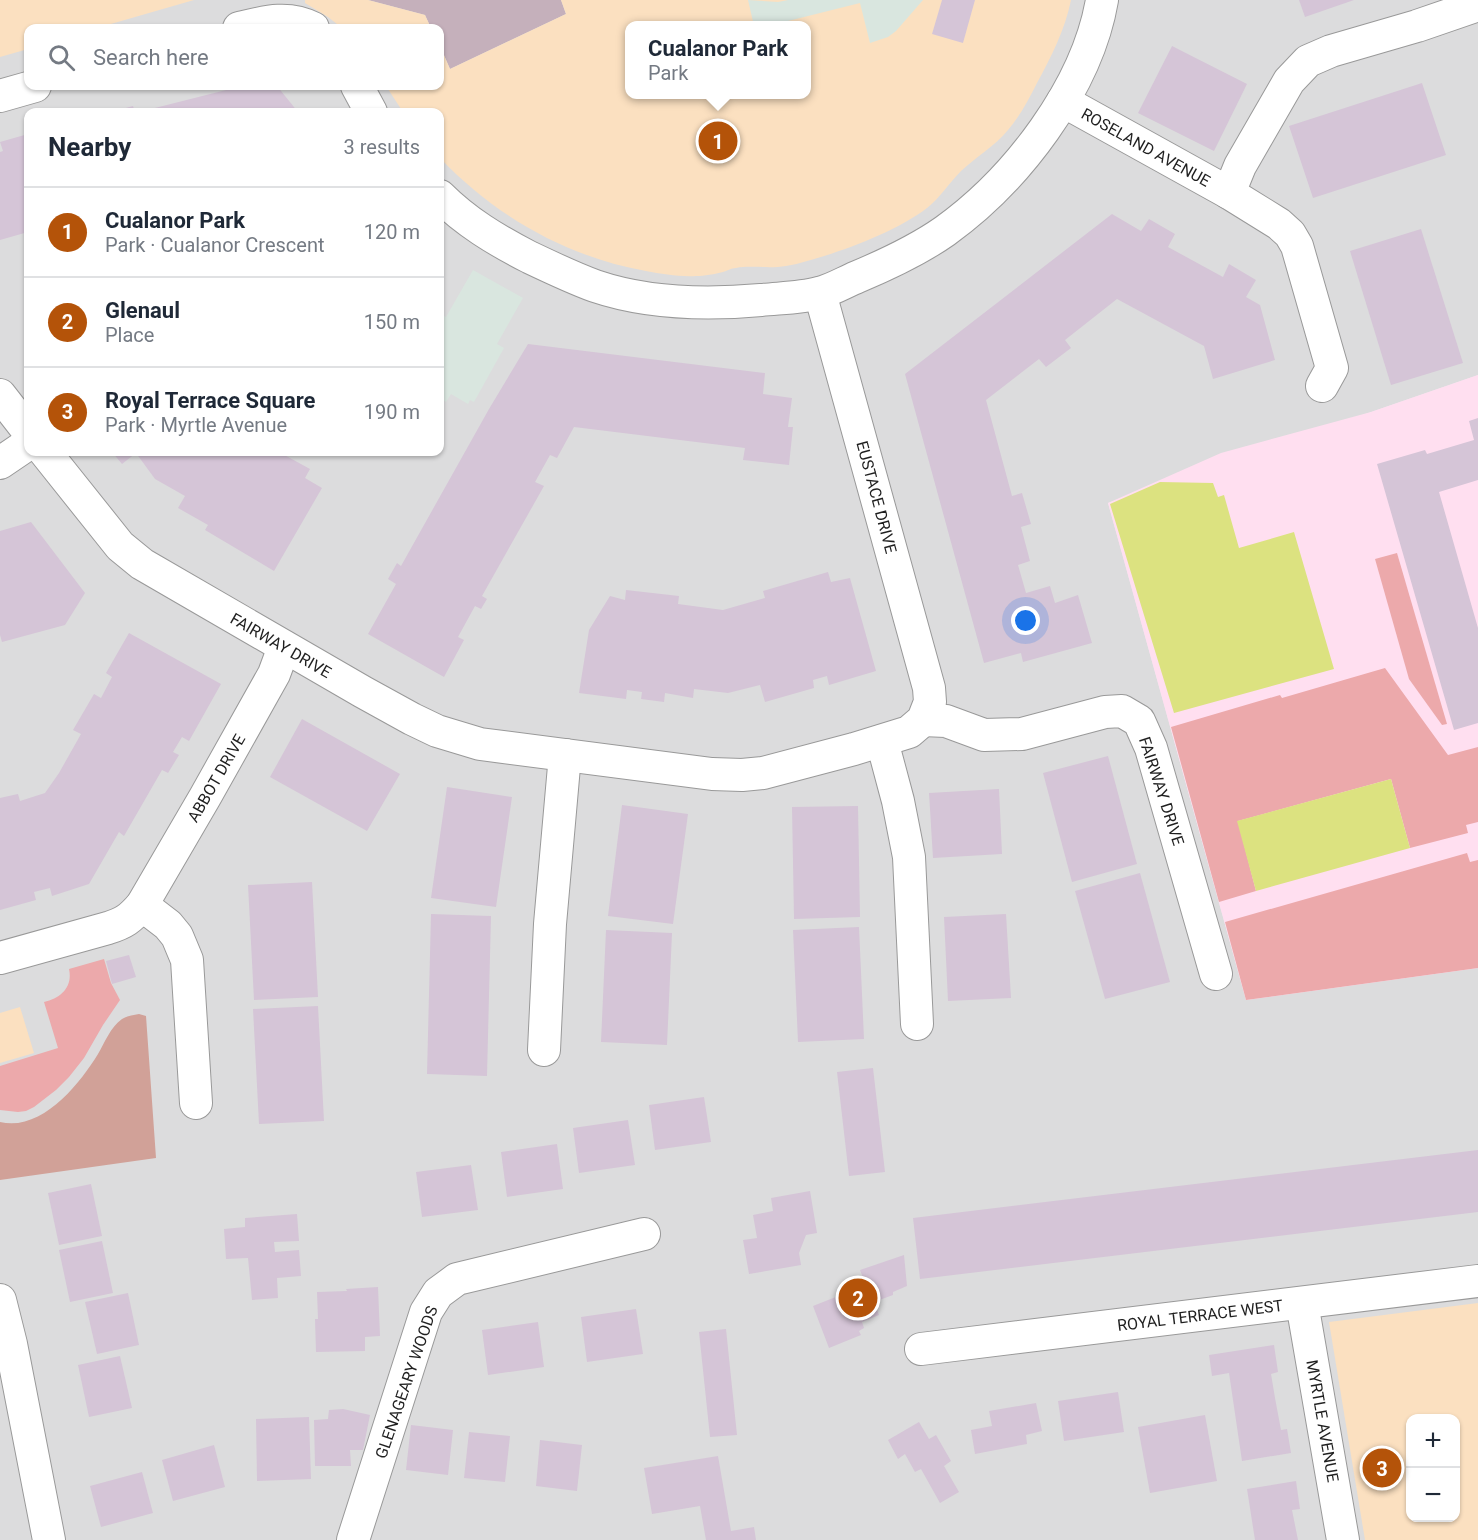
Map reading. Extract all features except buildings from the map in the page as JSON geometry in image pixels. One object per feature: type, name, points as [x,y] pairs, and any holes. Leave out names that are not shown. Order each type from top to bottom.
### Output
[{"type":"street","points":[[444,199],[496,240],[568,275],[595,286],[623,293],[679,302],[707,303],[820,293],[922,246],[967,213],[1008,175],[1046,128],[1063,101],[1084,57],[1102,0]]},
{"type":"street","name":"ROSELAND AVENUE","points":[[1228,193],[1240,166],[1290,81],[1308,61],[1331,51],[1417,26],[1478,5]]},
{"type":"street","points":[[263,24],[296,21],[303,24]]},
{"type":"street","points":[[0,96],[24,89]]},
{"type":"street","points":[[359,90],[369,108]]},
{"type":"street","name":"ROSELAND AVENUE","points":[[1063,101],[1228,193],[1279,224],[1290,234],[1297,246],[1332,368],[1322,386]]},
{"type":"street","name":"EUSTACE DRIVE","points":[[820,293],[929,688],[926,711]]},
{"type":"street","points":[[0,395],[24,426]]},
{"type":"street","points":[[0,463],[24,447]]},
{"type":"street","name":"FAIRWAY DRIVE","points":[[48,456],[120,546],[142,564],[412,719],[437,731],[480,744],[712,774],[742,775],[786,768],[909,732],[926,711],[984,735],[1022,735],[1105,712],[1122,711],[1138,721],[1151,748],[1216,974]]},
{"type":"street","name":"ABBOT DRIVE","points":[[0,958],[122,924],[133,916],[142,905],[205,797],[274,674],[284,647]]},
{"type":"street","points":[[882,741],[898,801],[909,857],[916,1024]]},
{"type":"street","points":[[544,1050],[550,924],[565,755]]},
{"type":"street","points":[[142,905],[168,925],[177,936],[187,960],[196,1103]]},
{"type":"street","name":"GLENAGEARY WOODS","points":[[353,1540],[426,1312],[438,1293],[457,1279],[644,1234]]},
{"type":"street","name":"ROYAL TERRACE WEST","points":[[921,1349],[1478,1281]]},
{"type":"street","points":[[0,1300],[50,1540]]},
{"type":"street","name":"MYRTLE AVENUE","points":[[1302,1303],[1344,1540]]},
{"type":"shaded area","points":[[0,0],[1478,0],[1478,375],[1108,503],[1246,1000],[1478,968],[1478,1540],[0,1540]]},
{"type":"shaded area","points":[[0,0],[194,0],[111,24],[24,24],[24,50],[0,57]]},
{"type":"shaded area","points":[[305,0],[368,0],[425,15],[429,24],[337,24],[305,3]]},
{"type":"shaded area","points":[[368,0],[561,0],[566,14],[450,69],[444,55],[444,24],[429,24],[425,15]]},
{"type":"shaded area","points":[[561,0],[1071,0],[1052,53],[1016,119],[1003,136],[961,171],[927,208],[901,225],[837,252],[780,267],[734,268],[702,276],[646,271],[588,256],[534,231],[484,198],[444,162],[444,108],[400,108],[389,90],[444,90],[444,55],[450,69],[566,14]]},
{"type":"shaded area","points":[[748,0],[778,2],[788,0],[923,0],[896,31],[888,37],[870,43],[860,3],[788,21],[753,21]]},
{"type":"shaded area","points":[[473,270],[523,298],[497,344],[504,348],[474,402],[470,400],[468,404],[451,394],[446,402],[444,401],[444,316],[446,317]]},
{"type":"shaded area","points":[[1478,375],[1478,968],[1246,1000],[1108,503],[1221,453],[1371,412]]},
{"type":"shaded area","points":[[1397,553],[1447,724],[1442,725],[1409,679],[1375,559]]},
{"type":"shaded area","points":[[1385,668],[1448,755],[1478,747],[1478,822],[1466,825],[1468,833],[1410,848],[1391,779],[1238,821],[1256,891],[1219,902],[1171,727],[1280,695],[1282,698]]},
{"type":"shaded area","points":[[1467,853],[1470,862],[1478,860],[1478,968],[1246,1000],[1225,922]]},
{"type":"shaded area","points":[[104,959],[111,983],[120,1000],[84,1058],[56,1090],[34,1107],[18,1112],[0,1110],[0,1066],[58,1048],[44,1002],[56,998],[64,991],[69,981],[69,969]]},
{"type":"shaded area","points":[[20,1007],[34,1053],[0,1063],[0,1013]]},
{"type":"shaded area","points":[[139,1014],[146,1016],[156,1158],[0,1180],[0,1122],[15,1123],[30,1120],[57,1103],[90,1066],[118,1023],[126,1017]]},
{"type":"shaded area","points":[[1478,1303],[1478,1540],[1365,1540],[1329,1322]]},
{"type":"green space","points":[[1160,482],[1213,483],[1218,497],[1224,495],[1239,548],[1294,532],[1334,669],[1174,713],[1110,504]]},
{"type":"green space","points":[[1391,779],[1410,848],[1256,891],[1237,821]]},
{"type":"place","name":"Cualanor Park","points":[[718,141]]},
{"type":"place","name":"Glenaul","points":[[858,1298]]},
{"type":"place","name":"Royal Terrace Square","points":[[1382,1468]]}]
